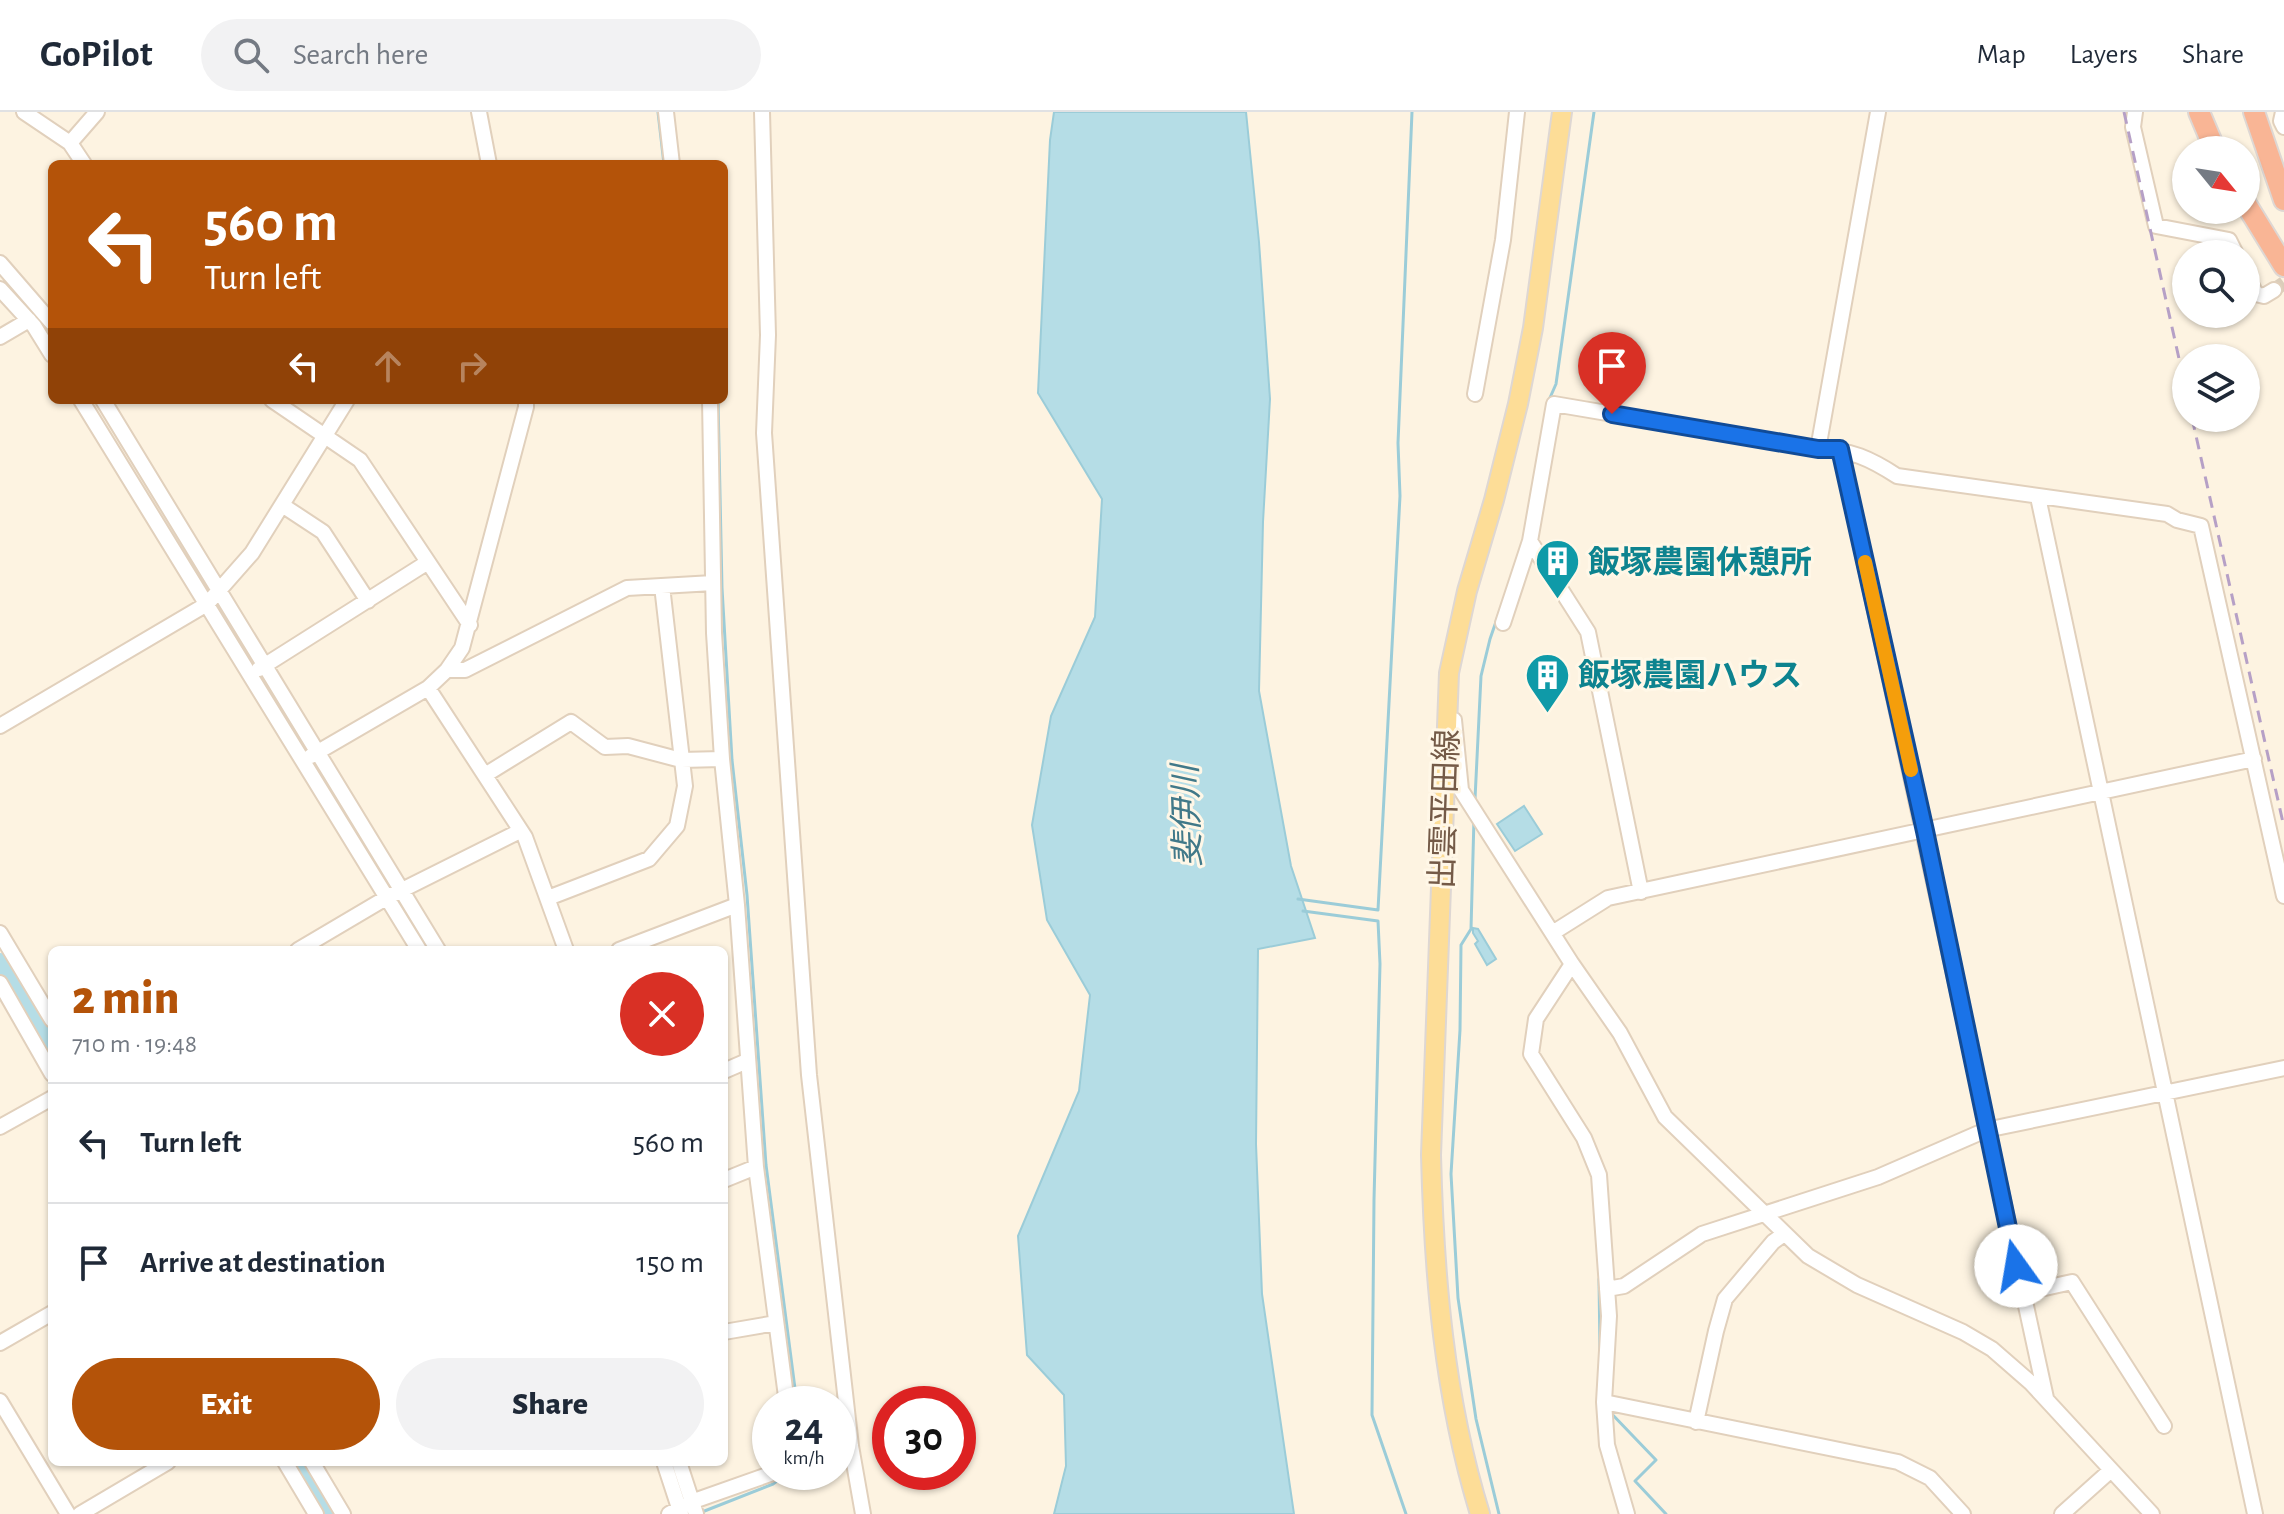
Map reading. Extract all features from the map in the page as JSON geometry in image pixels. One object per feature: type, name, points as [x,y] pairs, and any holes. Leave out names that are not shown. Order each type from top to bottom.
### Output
[{"type":"highway","points":[[2199,112],[2209,136]]},
{"type":"highway","points":[[2254,112],[2284,200]]},
{"type":"highway","points":[[2258,224],[2284,266]]},
{"type":"main road","name":"出雲平田線","points":[[1480,1514],[1443,1344],[1433,1215],[1432,1128],[1449,673],[1467,591],[1494,500],[1524,373],[1533,328],[1562,112]]},
{"type":"street","points":[[24,112],[70,143],[81,160]]},
{"type":"street","points":[[70,143],[97,112]]},
{"type":"street","points":[[479,112],[488,160]]},
{"type":"street","points":[[666,112],[672,160]]},
{"type":"street","points":[[762,112],[768,322],[764,433],[809,1075],[851,1446],[863,1514]]},
{"type":"street","points":[[1475,394],[1503,240],[1517,112]]},
{"type":"street","points":[[1818,449],[1878,112]]},
{"type":"street","points":[[2135,112],[2133,127],[2156,226],[2229,240]]},
{"type":"street","points":[[2283,112],[2281,121],[2284,127]]},
{"type":"street","points":[[0,263],[48,315]]},
{"type":"street","points":[[0,289],[31,323],[48,349]]},
{"type":"street","points":[[2260,295],[2274,290]]},
{"type":"street","points":[[0,337],[48,318]]},
{"type":"street","points":[[84,404],[416,946]]},
{"type":"street","points":[[105,404],[436,946]]},
{"type":"street","points":[[278,404],[360,460],[470,625]]},
{"type":"street","points":[[0,726],[207,604],[252,553],[345,404]]},
{"type":"street","points":[[304,761],[428,688],[447,670],[462,648],[526,404]]},
{"type":"street","points":[[710,404],[713,583],[722,759],[737,905],[756,1167],[785,1386]]},
{"type":"street","points":[[1503,623],[1530,541],[1554,404],[1818,449],[1840,449],[1871,459],[1897,476],[2167,514],[2201,526],[2284,896]]},
{"type":"street","points":[[109,443],[123,434]]},
{"type":"street","points":[[1840,449],[2046,1399]]},
{"type":"street","points":[[120,462],[135,454]]},
{"type":"street","points":[[2038,497],[2255,1514]]},
{"type":"street","points":[[282,505],[323,532],[368,601]]},
{"type":"street","points":[[171,545],[185,536]]},
{"type":"street","points":[[1530,541],[1588,632],[1641,892]]},
{"type":"street","points":[[250,675],[428,562]]},
{"type":"street","points":[[447,670],[465,670],[627,588],[713,583]]},
{"type":"street","points":[[548,898],[649,859],[677,826],[685,786],[662,586]]},
{"type":"street","points":[[221,628],[236,620]]},
{"type":"street","points":[[1449,673],[1453,686],[1461,790],[1620,1033],[1665,1117],[1808,1256],[1857,1285],[1963,1332],[1992,1349],[2046,1399],[2152,1514]]},
{"type":"street","points":[[428,688],[520,831],[565,946]]},
{"type":"street","points":[[485,775],[571,722],[605,747],[628,746],[681,760],[722,759]]},
{"type":"street","points":[[1554,932],[1608,898],[2254,759]]},
{"type":"street","points":[[305,946],[386,898],[520,831]]},
{"type":"street","points":[[629,946],[737,905]]},
{"type":"street","points":[[0,933],[48,1013]]},
{"type":"street","points":[[1572,964],[1536,1019],[1531,1054],[1584,1138],[1599,1175],[1609,1316],[1604,1402],[1607,1445],[1627,1514]]},
{"type":"street","points":[[0,983],[48,1067]]},
{"type":"street","points":[[728,1069],[747,1061]]},
{"type":"street","points":[[1607,1289],[1624,1286],[1702,1234],[1878,1177],[1986,1130],[2284,1068]]},
{"type":"street","points":[[0,1127],[48,1100]]},
{"type":"street","points":[[728,1178],[756,1167]]},
{"type":"street","points":[[1696,1422],[1725,1299],[1773,1242],[1784,1234]]},
{"type":"street","points":[[2022,1293],[2072,1282],[2164,1426]]},
{"type":"street","points":[[0,1343],[48,1315]]},
{"type":"street","points":[[728,1331],[776,1323]]},
{"type":"street","points":[[0,1401],[68,1514]]},
{"type":"street","points":[[1604,1402],[1898,1462],[1930,1478],[1963,1514]]},
{"type":"street","points":[[80,1514],[161,1466]]},
{"type":"street","points":[[287,1466],[316,1514]]},
{"type":"street","points":[[314,1466],[343,1514]]},
{"type":"street","points":[[666,1466],[684,1510]]},
{"type":"street","points":[[679,1466],[684,1510]]},
{"type":"street","points":[[2062,1514],[2111,1470]]},
{"type":"street","points":[[684,1510],[752,1482]]},
{"type":"water","name":"斐伊川","points":[[1054,112],[1246,112],[1270,399],[1259,691],[1291,866],[1315,938],[1258,949],[1256,1144],[1262,1294],[1294,1514],[1054,1514],[1066,1466],[1064,1395],[1027,1355],[1018,1236],[1079,1091],[1090,995],[1047,920],[1032,825],[1051,716],[1095,617],[1102,499],[1038,393],[1050,140]]},
{"type":"water","points":[[1524,806],[1542,834],[1515,851],[1497,824]]},
{"type":"water","points":[[1473,928],[1478,929],[1496,959],[1487,965],[1475,944],[1478,941]]},
{"type":"waterway","points":[[658,112],[664,160]]},
{"type":"waterway","points":[[1298,899],[1378,910],[1400,496],[1398,443],[1412,112]]},
{"type":"waterway","points":[[1549,400],[1556,384],[1594,112]]},
{"type":"waterway","points":[[718,404],[722,588],[732,760],[747,895],[766,1165],[795,1386]]},
{"type":"waterway","points":[[1475,799],[1481,676],[1508,587]]},
{"type":"waterway","points":[[1474,818],[1471,929],[1461,945],[1460,1030],[1451,1174],[1458,1298],[1476,1419],[1499,1514]]},
{"type":"waterway","points":[[1303,911],[1378,921],[1380,964],[1372,1415],[1406,1514]]},
{"type":"waterway","points":[[0,962],[48,1043]]},
{"type":"waterway","points":[[1599,1279],[1600,1352]]},
{"type":"waterway","points":[[1609,1411],[1656,1460],[1635,1481],[1666,1514]]},
{"type":"waterway","points":[[299,1466],[328,1514]]},
{"type":"waterway","points":[[702,1512],[758,1490]]},
{"type":"tunnel","points":[[2274,290],[2284,283]]},
{"type":"railway","points":[[2124,112],[2176,344]]},
{"type":"railway","points":[[2195,432],[2284,827]]},
{"type":"slow traffic","points":[[1865,562],[1911,770]]},
{"type":"place","name":"飯塚農園休憩所","points":[[1557,601]]},
{"type":"place","name":"飯塚農園ハウス","points":[[1547,714]]},
{"type":"route","points":[[1612,414],[1818,449],[1840,449],[1925,831],[2016,1266]]}]
